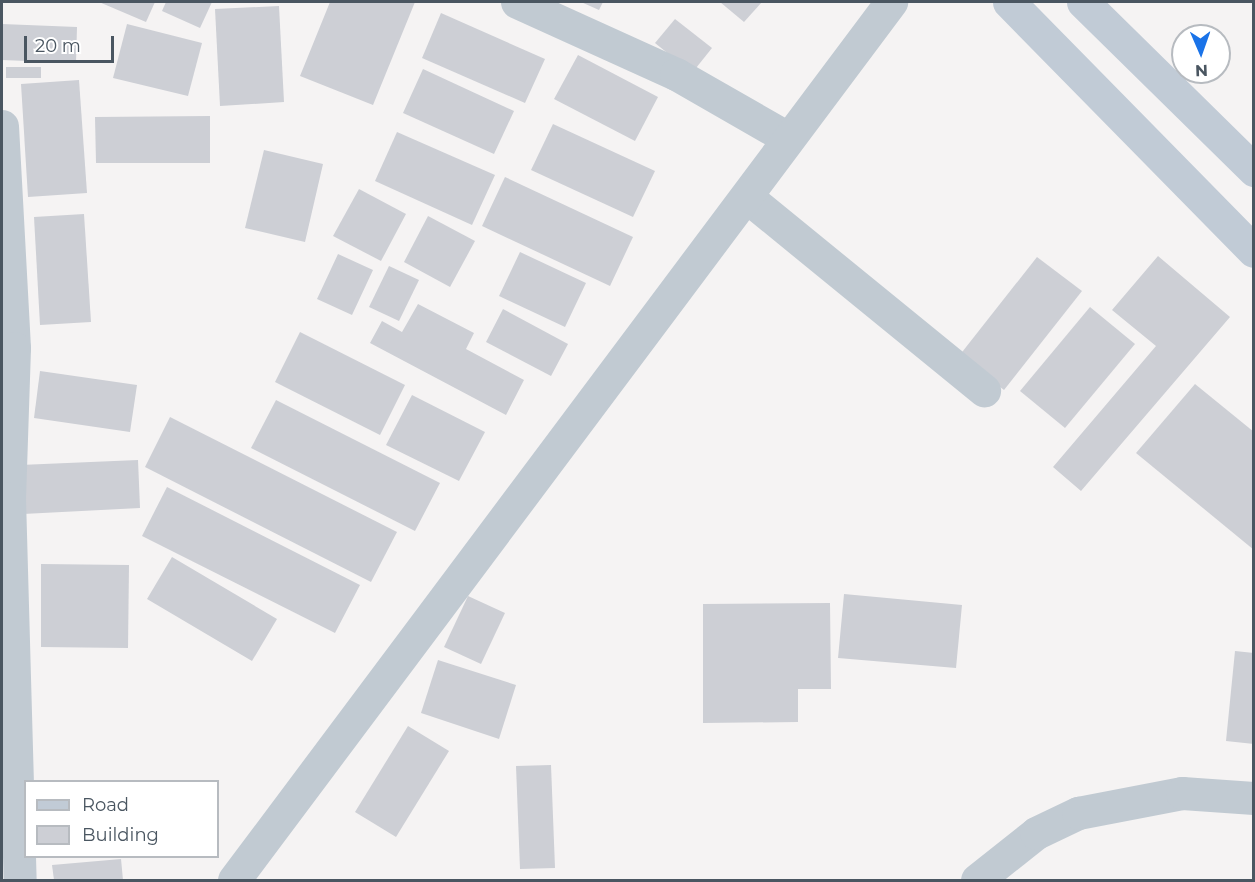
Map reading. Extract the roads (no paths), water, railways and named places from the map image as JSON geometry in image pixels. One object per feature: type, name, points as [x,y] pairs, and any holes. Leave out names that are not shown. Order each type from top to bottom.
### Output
[{"type":"main road","points":[[1009,2],[1254,251]]},
{"type":"main road","points":[[1083,2],[1254,170]]},
{"type":"street","points":[[518,2],[676,74],[786,137]]},
{"type":"street","points":[[234,880],[747,197],[786,137],[891,2]]},
{"type":"street","points":[[2,126],[8,348],[9,498],[20,880]]},
{"type":"street","points":[[747,197],[984,390]]},
{"type":"street","points":[[977,880],[1036,833],[1078,813],[1182,793],[1254,798]]}]
